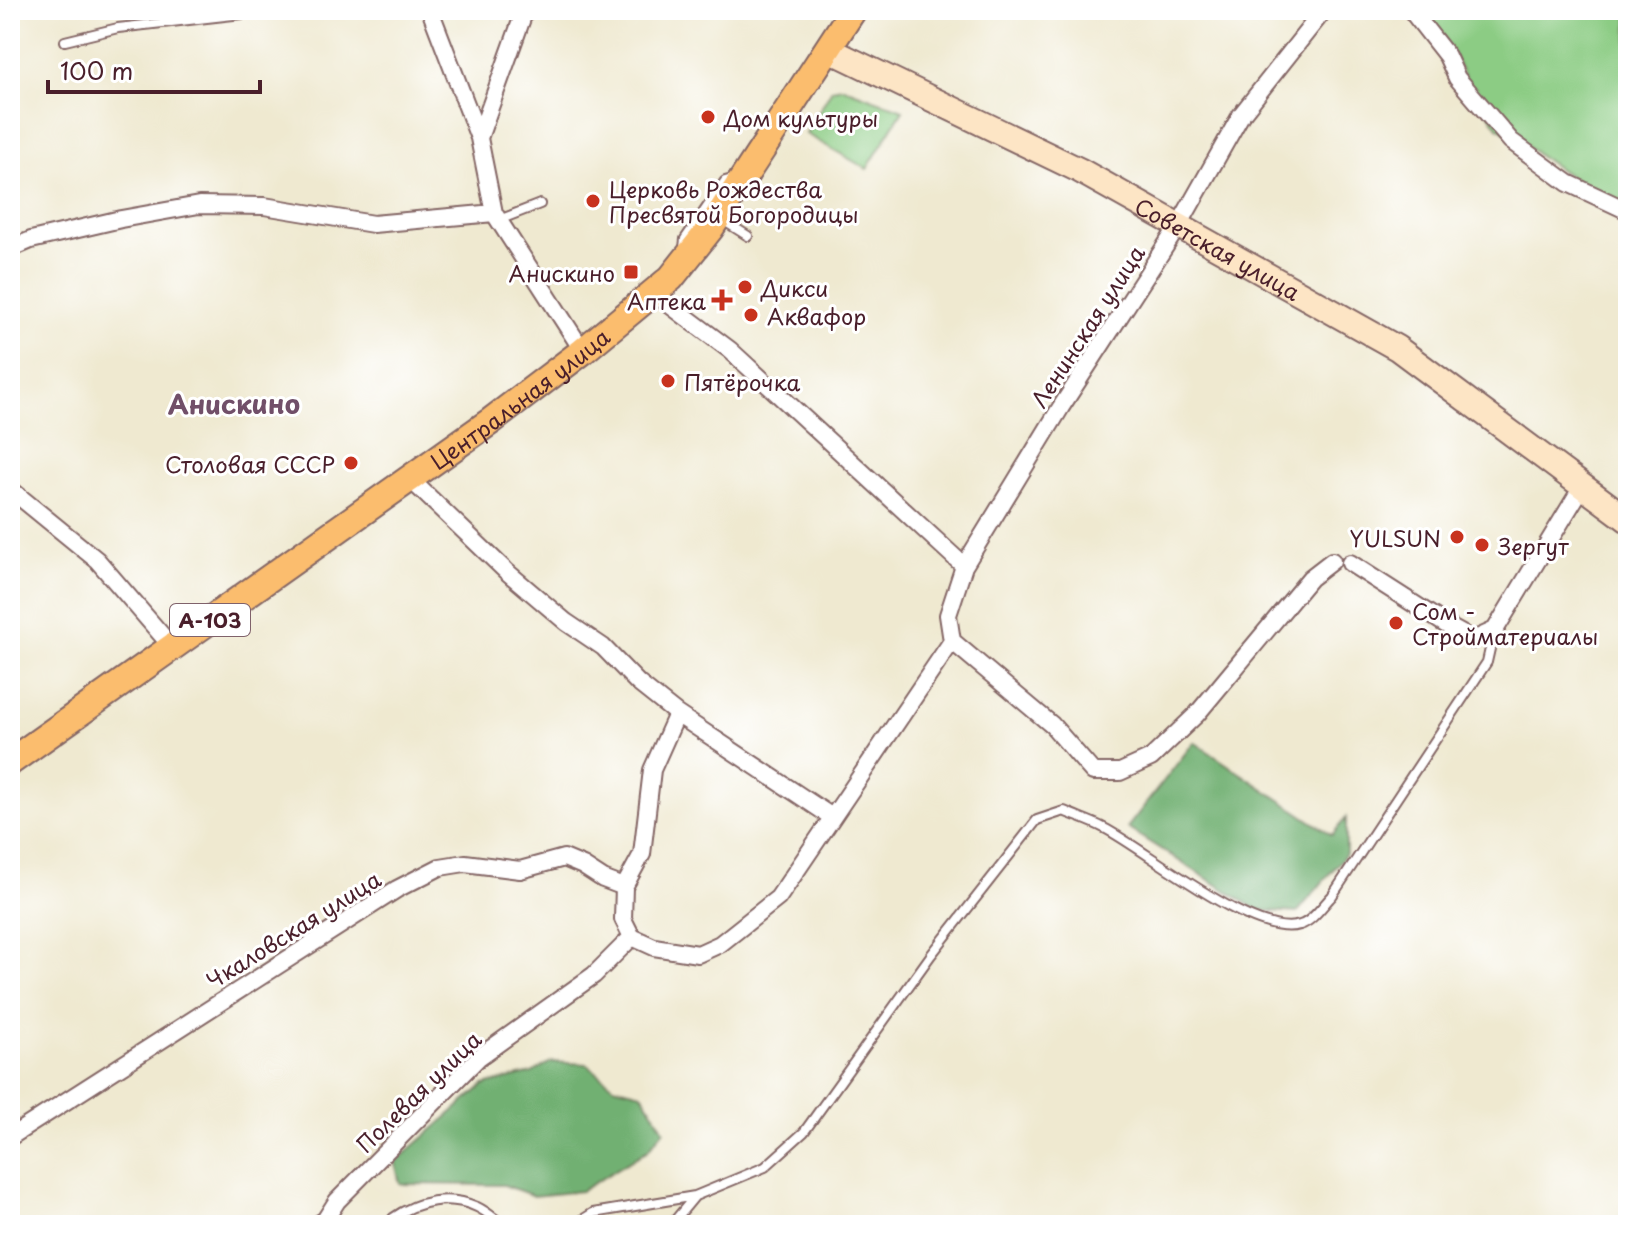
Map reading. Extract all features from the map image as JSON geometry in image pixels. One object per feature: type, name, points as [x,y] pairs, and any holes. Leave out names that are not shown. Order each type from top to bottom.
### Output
[{"type":"main road","name":"Центральная улица","points":[[10,762],[410,479],[583,351],[654,293],[682,265],[718,217],[853,10]]},
{"type":"main road","name":"Советская улица","points":[[828,49],[1079,170],[1397,348],[1628,520]]},
{"type":"street","points":[[430,10],[479,138],[496,217],[583,351]]},
{"type":"street","points":[[479,138],[525,10]]},
{"type":"street","name":"Ленинская улица","points":[[952,641],[948,615],[964,566],[1061,407],[1179,225],[1241,115],[1324,10]]},
{"type":"street","points":[[1411,10],[1447,56],[1457,78],[1511,141],[1568,183],[1628,211]]},
{"type":"street","points":[[10,249],[31,240],[121,219],[199,205],[264,206],[373,224],[496,217]]},
{"type":"street","points":[[654,293],[730,350],[964,566]]},
{"type":"street","name":"Центральная улица","points":[[410,479],[506,571],[566,622],[603,647],[638,683],[677,714],[832,817]]},
{"type":"street","points":[[1350,563],[1473,640],[1495,630],[1582,487]]},
{"type":"street","points":[[10,489],[97,560],[172,647]]},
{"type":"street","points":[[677,714],[652,770],[642,854],[624,887],[623,919],[632,937],[654,947],[698,954],[720,944],[778,898],[952,641],[1052,725],[1093,772],[1120,772],[1151,758],[1197,714],[1310,578],[1332,561]]},
{"type":"street","name":"Чкаловская улица","points":[[10,1137],[384,897],[440,867],[465,863],[520,870],[564,858],[624,887]]},
{"type":"street","name":"Полевая улица","points":[[317,1225],[479,1057],[594,975],[632,937]]},
{"type":"lane","points":[[65,41],[118,28],[278,10]]},
{"type":"lane","points":[[682,265],[685,239],[725,181],[745,176]]},
{"type":"lane","points":[[496,217],[540,204]]},
{"type":"lane","points":[[718,217],[748,236]]},
{"type":"lane","points":[[574,1225],[593,1213],[695,1196],[765,1167],[804,1132],[931,955],[1037,820],[1064,811],[1105,828],[1239,911],[1271,925],[1300,925],[1309,920],[1332,896],[1487,662],[1495,630]]},
{"type":"lane","points":[[671,1225],[695,1196]]},
{"type":"lane","points":[[392,1225],[393,1218],[409,1206],[441,1199],[476,1206],[503,1225]]},
{"type":"green space","points":[[1421,10],[1628,10],[1628,216],[1498,127],[1467,81],[1444,37]]},
{"type":"green space","points":[[842,87],[903,110],[867,169],[806,134],[832,89]]},
{"type":"green space","points":[[1194,742],[1332,835],[1346,818],[1346,854],[1297,913],[1257,910],[1127,828]]},
{"type":"green space","points":[[551,1062],[586,1064],[614,1086],[642,1093],[664,1130],[648,1150],[581,1191],[534,1196],[504,1185],[400,1184],[395,1162],[484,1085],[532,1073]]},
{"type":"place","name":"Дом культуры","points":[[708,117]]},
{"type":"place","name":"Церковь Рождества Пресвятой Богородицы","points":[[593,201]]},
{"type":"place","name":"Анискино","points":[[631,272]]},
{"type":"place","name":"Дикси","points":[[745,287]]},
{"type":"place","name":"Аптека","points":[[722,300]]},
{"type":"place","name":"Аквафор","points":[[751,315]]},
{"type":"place","name":"Пятёрочка","points":[[668,381]]},
{"type":"place","name":"Столовая СССР","points":[[351,463]]},
{"type":"place","name":"YULSUN","points":[[1457,537]]},
{"type":"place","name":"Зергут","points":[[1482,545]]},
{"type":"place","name":"Сом - Стройматериалы","points":[[1396,623]]},
{"type":"district","name":"Анискино","points":[[234,403]]}]
